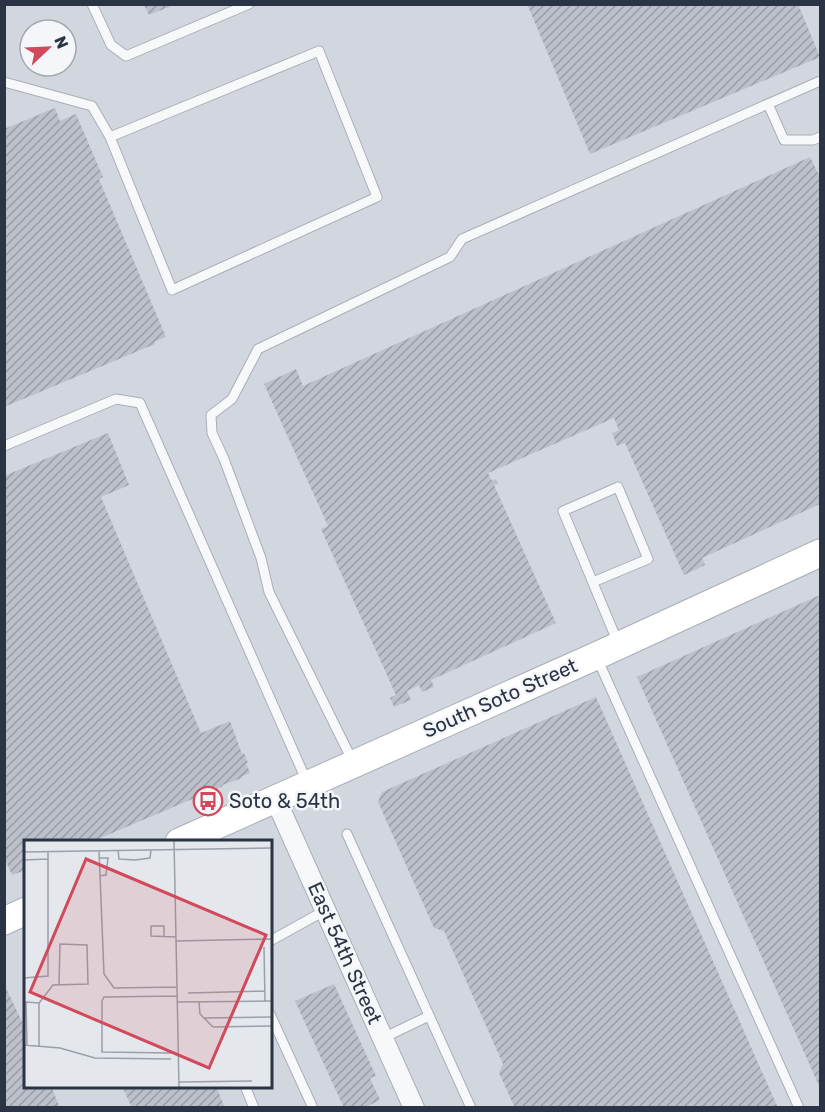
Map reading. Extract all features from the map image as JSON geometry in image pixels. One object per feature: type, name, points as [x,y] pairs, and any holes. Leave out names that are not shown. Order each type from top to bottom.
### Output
[{"type":"main road","name":"South Soto Street","points":[[183,840],[608,651],[820,553]]},
{"type":"main road","points":[[4,921],[24,912]]},
{"type":"street","name":"East 54th Street","points":[[275,798],[414,1107]]},
{"type":"lane","points":[[92,4],[111,45],[126,56],[249,4]]},
{"type":"lane","points":[[4,82],[92,106],[110,137],[172,290],[377,197],[319,51],[110,137]]},
{"type":"lane","points":[[354,763],[269,592],[261,558],[212,433],[211,415],[232,399],[258,350],[450,257],[462,239],[820,81]]},
{"type":"lane","points":[[768,104],[784,140],[813,140],[820,137]]},
{"type":"lane","points":[[4,446],[116,399],[140,403],[308,784]]},
{"type":"lane","points":[[592,582],[648,558],[618,487],[563,511],[592,582],[608,651],[799,1107]]},
{"type":"lane","points":[[347,834],[471,1107]]},
{"type":"lane","points":[[272,940],[326,910]]},
{"type":"lane","points":[[383,1038],[429,1016]]},
{"type":"lane","points":[[272,1019],[313,1107]]},
{"type":"lane","points":[[246,1088],[254,1107]]},
{"type":"shaded area","points":[[5,5],[820,5],[820,1107],[5,1107]]},
{"type":"building","points":[[527,4],[798,4],[820,57],[590,154]]},
{"type":"building","points":[[144,5],[174,5],[149,15]]},
{"type":"building","points":[[55,108],[60,121],[76,114],[103,177],[99,179],[166,337],[154,342],[155,344],[4,407],[4,129]]},
{"type":"building","points":[[810,157],[818,173],[820,172],[820,504],[702,558],[705,565],[684,575],[625,443],[617,446],[612,433],[619,430],[614,418],[488,473],[492,481],[496,479],[498,483],[494,485],[556,623],[431,680],[434,687],[422,692],[419,685],[407,691],[411,700],[394,707],[390,698],[396,695],[321,529],[328,526],[264,384],[296,369],[303,386]]},
{"type":"building","points":[[108,433],[129,485],[101,497],[201,733],[230,721],[250,773],[96,840],[24,840],[24,871],[12,875],[4,857],[4,476]]},
{"type":"building","points":[[820,595],[820,1088],[637,677]]},
{"type":"building","points":[[596,697],[778,1108],[515,1108],[499,1073],[503,1064],[444,931],[434,928],[378,802],[382,792]]},
{"type":"building","points":[[4,984],[24,1026],[24,1088],[52,1088],[60,1108],[4,1108]]},
{"type":"building","points":[[334,984],[376,1076],[370,1078],[380,1100],[364,1108],[344,1108],[295,1001]]},
{"type":"building","points":[[123,1088],[217,1088],[225,1108],[132,1108]]},
{"type":"place","name":"Soto & 54th","points":[[208,801]]}]
